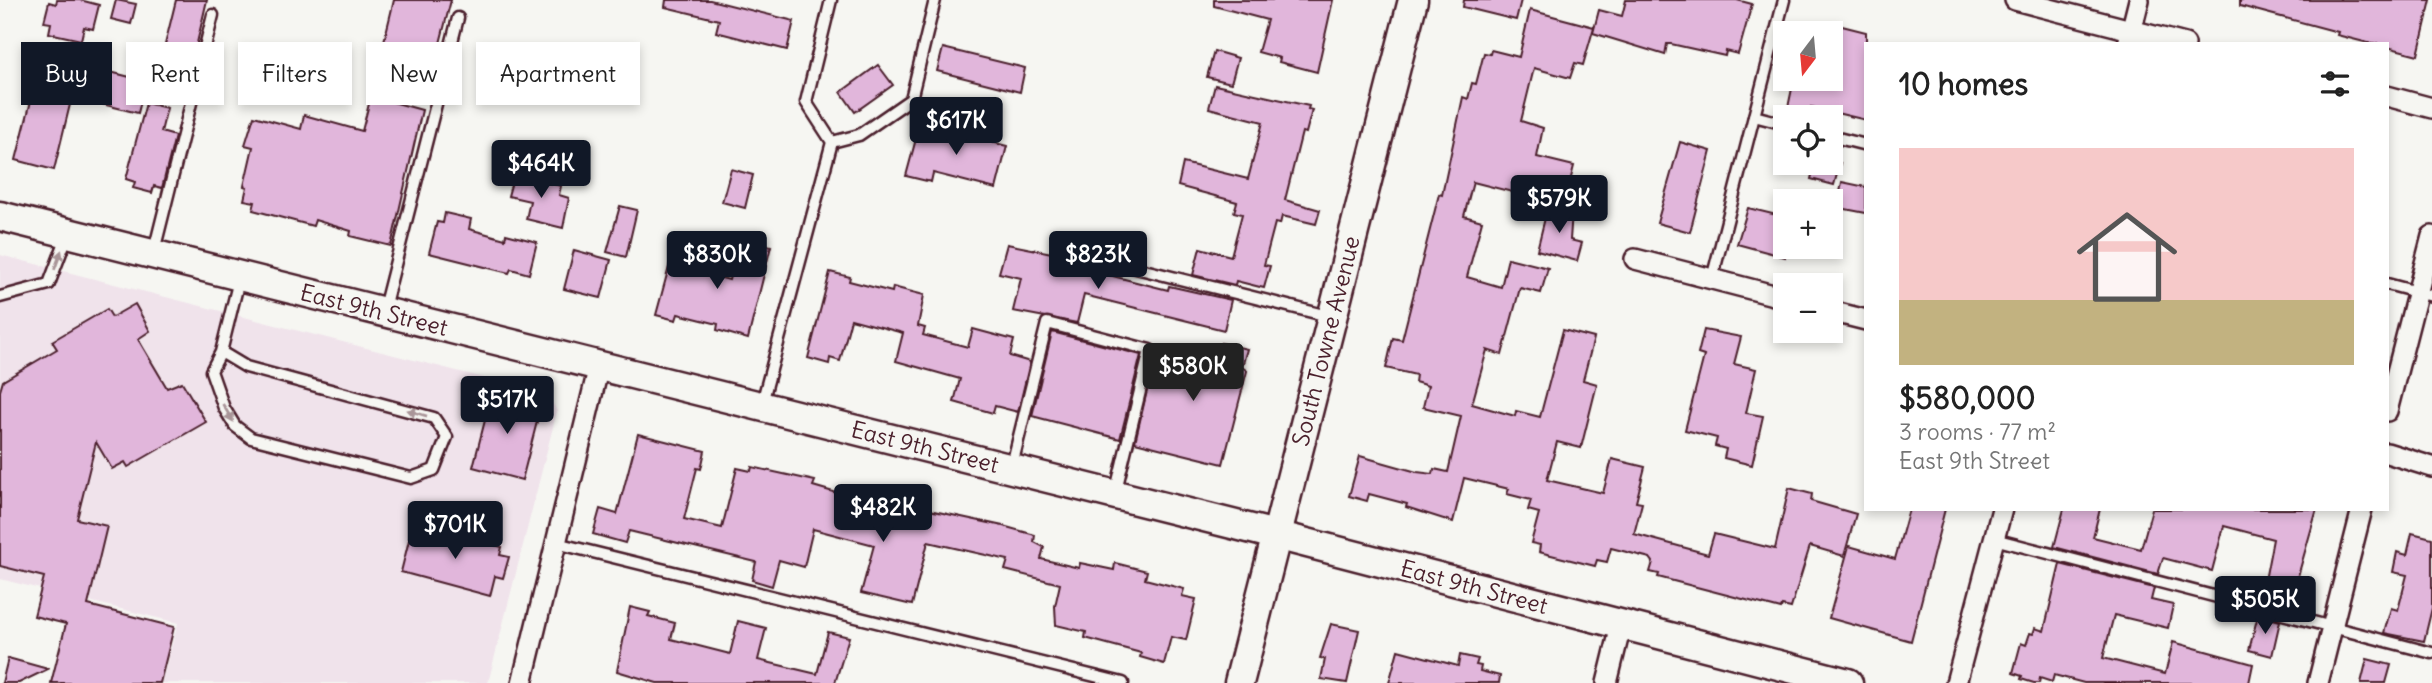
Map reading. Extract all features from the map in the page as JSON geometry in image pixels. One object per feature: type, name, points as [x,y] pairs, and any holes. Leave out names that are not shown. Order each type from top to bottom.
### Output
[{"type":"street","name":"South Towne Avenue","points":[[1238,683],[1413,0]]},
{"type":"street","points":[[2015,0],[2130,37],[2169,42]]},
{"type":"street","points":[[2130,37],[2139,0]]},
{"type":"street","points":[[2389,97],[2432,108]]},
{"type":"street","name":"East 9th Street","points":[[0,216],[1115,495],[1848,683]]},
{"type":"street","points":[[2389,405],[2425,294],[2432,236]]},
{"type":"street","points":[[1635,258],[1773,295]]},
{"type":"street","points":[[1843,314],[1864,320]]},
{"type":"street","points":[[523,683],[599,366]]},
{"type":"street","points":[[2389,454],[2432,467]]},
{"type":"street","points":[[1956,683],[2001,511]]},
{"type":"street","points":[[2318,683],[2361,511]]},
{"type":"street","points":[[1606,683],[1621,626]]},
{"type":"lane","points":[[761,407],[832,142],[806,102],[831,0]]},
{"type":"lane","points":[[832,142],[859,135],[911,99],[935,0]]},
{"type":"lane","points":[[1712,279],[1784,0]]},
{"type":"lane","points":[[153,255],[213,15]]},
{"type":"lane","points":[[383,312],[458,18]]},
{"type":"lane","points":[[1754,116],[1773,121]]},
{"type":"lane","points":[[1843,139],[1864,144]]},
{"type":"lane","points":[[0,297],[49,284],[68,233]]},
{"type":"lane","points":[[1108,261],[1332,317]]},
{"type":"lane","points":[[221,352],[246,367],[434,418],[447,437],[441,458],[434,470],[411,478],[251,439],[235,426],[214,385],[211,371],[221,352],[240,276]]},
{"type":"lane","points":[[2389,285],[2425,294]]},
{"type":"lane","points":[[1011,469],[1047,323],[1150,350],[1115,495]]},
{"type":"lane","points":[[1994,539],[2432,653]]},
{"type":"lane","points":[[556,543],[1123,683]]},
{"type":"shaded area","points":[[0,255],[536,391],[552,402],[557,411],[488,683],[161,683],[178,623],[0,579]]},
{"type":"building","points":[[57,0],[80,0],[99,5],[93,29],[84,27],[81,40],[49,33],[51,23],[44,22],[49,2],[56,4]]},
{"type":"building","points":[[116,0],[136,4],[131,24],[111,19]]},
{"type":"building","points":[[176,0],[207,0],[197,42],[166,42]]},
{"type":"building","points":[[394,0],[451,0],[440,42],[384,42]]},
{"type":"building","points":[[666,0],[710,0],[794,21],[787,50],[716,32],[719,20],[665,7]]},
{"type":"building","points":[[1214,0],[1333,0],[1317,72],[1279,62],[1280,58],[1258,52],[1267,20],[1214,6]]},
{"type":"building","points":[[1464,0],[1521,0],[1516,20],[1463,7]]},
{"type":"building","points":[[1626,0],[1737,0],[1752,4],[1738,54],[1726,51],[1725,56],[1667,44],[1665,55],[1593,33],[1599,10],[1622,16]]},
{"type":"building","points":[[2240,0],[2431,0],[2418,55],[2389,48],[2389,42],[2364,42],[2337,35],[2338,32],[2240,6]]},
{"type":"building","points":[[1530,10],[1594,27],[1583,65],[1575,63],[1570,78],[1534,68],[1521,121],[1543,128],[1537,157],[1574,166],[1564,205],[1473,182],[1464,216],[1482,221],[1467,277],[1501,287],[1508,258],[1548,268],[1541,293],[1520,288],[1502,355],[1487,350],[1472,404],[1515,416],[1516,411],[1540,417],[1563,330],[1594,338],[1583,380],[1597,384],[1581,448],[1557,442],[1547,480],[1603,493],[1612,459],[1645,467],[1636,502],[1642,503],[1634,534],[1708,554],[1714,534],[1775,549],[1789,488],[1812,494],[1811,501],[1856,514],[1844,556],[1810,546],[1791,608],[1782,606],[1781,609],[1658,577],[1659,574],[1650,572],[1653,562],[1650,558],[1611,548],[1607,562],[1597,560],[1595,566],[1539,552],[1540,545],[1531,543],[1539,513],[1528,510],[1531,500],[1507,494],[1509,489],[1464,478],[1453,522],[1406,507],[1407,504],[1369,494],[1367,501],[1349,496],[1360,456],[1417,472],[1433,474],[1434,469],[1448,472],[1461,416],[1423,407],[1428,386],[1415,382],[1416,375],[1386,368],[1393,338],[1402,340],[1439,194],[1442,195],[1463,97],[1468,99],[1472,83],[1476,84],[1484,53],[1490,54],[1491,50],[1519,57]]},
{"type":"building","points":[[1843,26],[1866,32],[1864,120],[1843,115],[1843,105],[1789,105],[1791,91],[1843,91]]},
{"type":"building","points":[[943,48],[1025,68],[1020,92],[937,71]]},
{"type":"building","points":[[1214,51],[1238,58],[1231,83],[1207,77]]},
{"type":"building","points":[[878,65],[893,85],[855,112],[841,92]]},
{"type":"building","points":[[112,72],[126,76],[126,105],[140,105],[138,113],[106,105],[112,105]]},
{"type":"building","points":[[1215,85],[1309,106],[1308,109],[1312,110],[1306,133],[1302,132],[1285,200],[1320,210],[1316,224],[1282,216],[1280,224],[1275,223],[1264,265],[1270,266],[1264,288],[1236,281],[1235,285],[1193,275],[1200,248],[1231,256],[1242,214],[1234,212],[1237,202],[1178,186],[1183,163],[1248,179],[1263,122],[1209,108]]},
{"type":"building","points":[[30,105],[70,105],[54,170],[16,160]]},
{"type":"building","points":[[145,105],[167,108],[161,132],[175,136],[162,188],[154,186],[152,193],[133,188],[135,182],[126,179]]},
{"type":"building","points":[[369,105],[404,105],[422,110],[391,246],[350,236],[351,231],[315,220],[313,226],[253,210],[255,202],[244,200],[247,187],[244,186],[253,147],[245,145],[254,116],[301,129],[304,115],[362,131]]},
{"type":"building","points":[[920,124],[1007,146],[996,189],[933,173],[931,182],[906,176]]},
{"type":"building","points":[[1680,142],[1711,151],[1690,232],[1657,223]]},
{"type":"building","points":[[731,169],[753,175],[745,208],[722,202]]},
{"type":"building","points":[[514,174],[561,186],[559,195],[569,198],[563,228],[526,219],[530,201],[508,196]]},
{"type":"building","points":[[1812,175],[1837,175],[1834,185],[1811,179]]},
{"type":"building","points":[[1842,182],[1864,187],[1864,213],[1843,209]]},
{"type":"building","points":[[620,206],[637,210],[626,257],[607,252]]},
{"type":"building","points":[[1548,206],[1572,211],[1570,240],[1582,243],[1577,261],[1537,250]]},
{"type":"building","points":[[1748,208],[1773,214],[1773,254],[1737,244]]},
{"type":"building","points":[[445,213],[471,219],[469,229],[505,239],[506,234],[537,242],[529,274],[511,269],[509,273],[429,253],[437,222],[443,223]]},
{"type":"building","points":[[740,238],[771,246],[748,339],[717,330],[718,324],[678,314],[676,320],[656,315],[672,256],[698,263],[696,271],[729,280]]},
{"type":"building","points":[[1007,244],[1067,256],[1065,264],[1168,290],[1169,286],[1231,300],[1224,330],[1084,295],[1077,323],[1013,311],[1021,278],[999,273]]},
{"type":"building","points":[[574,250],[611,260],[601,298],[564,289]]},
{"type":"building","points":[[830,272],[850,277],[849,281],[892,292],[893,287],[924,295],[918,326],[925,328],[923,335],[968,347],[973,329],[1014,340],[1010,356],[1030,362],[1018,412],[995,406],[993,413],[954,402],[960,379],[896,361],[903,333],[851,319],[840,361],[830,358],[829,364],[808,358]]},
{"type":"building","points":[[135,304],[150,331],[138,339],[167,388],[182,382],[206,422],[128,467],[125,462],[112,469],[96,442],[77,519],[107,526],[88,605],[174,627],[160,683],[51,683],[66,624],[34,616],[44,577],[0,566],[0,391],[3,381],[57,349],[52,341],[107,309],[112,317]]},
{"type":"building","points":[[1704,330],[1741,337],[1734,364],[1756,369],[1746,413],[1763,416],[1752,465],[1724,458],[1726,449],[1715,446],[1717,438],[1685,430],[1704,356],[1698,354]]},
{"type":"building","points":[[1052,332],[1141,355],[1120,439],[1032,416]]},
{"type":"building","points":[[1221,343],[1247,349],[1242,367],[1247,371],[1223,464],[1135,442],[1157,348],[1216,364]]},
{"type":"building","points":[[492,393],[541,406],[522,480],[473,467]]},
{"type":"building","points":[[638,434],[705,451],[701,469],[697,468],[684,519],[722,528],[737,468],[751,471],[752,467],[815,481],[813,486],[847,496],[849,490],[872,496],[870,501],[904,510],[906,505],[1003,526],[1035,535],[1034,542],[1044,547],[1041,559],[1079,568],[1080,563],[1114,570],[1115,563],[1147,571],[1145,579],[1184,589],[1182,596],[1196,599],[1186,640],[1171,637],[1164,664],[1140,657],[1141,653],[1085,638],[1086,632],[1056,625],[1055,606],[1060,584],[1005,570],[1008,560],[928,542],[912,605],[861,593],[874,545],[813,529],[804,567],[779,560],[772,586],[752,580],[756,562],[629,531],[625,543],[593,534],[600,509],[617,514]]},
{"type":"building","points":[[1908,511],[1944,511],[1911,641],[1829,618],[1849,546],[1895,559]]},
{"type":"building","points":[[2063,511],[2100,511],[2093,537],[2141,549],[2151,511],[2316,511],[2289,608],[2261,601],[2273,539],[2224,526],[2212,571],[2163,558],[2158,574],[2054,547]]},
{"type":"building","points":[[428,529],[502,547],[500,555],[509,557],[503,578],[495,576],[490,596],[401,572],[411,532],[426,535]]},
{"type":"building","points":[[2412,533],[2432,538],[2432,608],[2424,641],[2384,633],[2391,608],[2398,610],[2407,575],[2393,572],[2397,552],[2407,555]]},
{"type":"building","points":[[2060,564],[2154,588],[2151,600],[2173,605],[2168,628],[2114,615],[2103,658],[2165,674],[2173,642],[2253,664],[2249,683],[2084,683],[2054,675],[2052,682],[2040,678],[2039,683],[2021,679],[2022,676],[2013,673],[2021,643],[2026,645],[2035,628],[2044,631]]},
{"type":"building","points":[[630,607],[650,612],[648,616],[675,623],[671,639],[730,654],[738,621],[766,628],[758,660],[817,674],[828,632],[849,637],[835,683],[657,683],[617,671]]},
{"type":"building","points":[[2258,615],[2280,621],[2272,656],[2249,650]]},
{"type":"building","points":[[1331,624],[1359,630],[1347,683],[1321,679],[1325,659],[1320,658]]},
{"type":"building","points":[[1398,650],[1458,666],[1460,655],[1478,659],[1476,665],[1481,666],[1480,671],[1500,676],[1499,683],[1389,683]]},
{"type":"building","points":[[8,658],[48,669],[19,683],[2,683]]},
{"type":"building","points":[[2367,659],[2391,665],[2386,683],[2361,683]]}]
